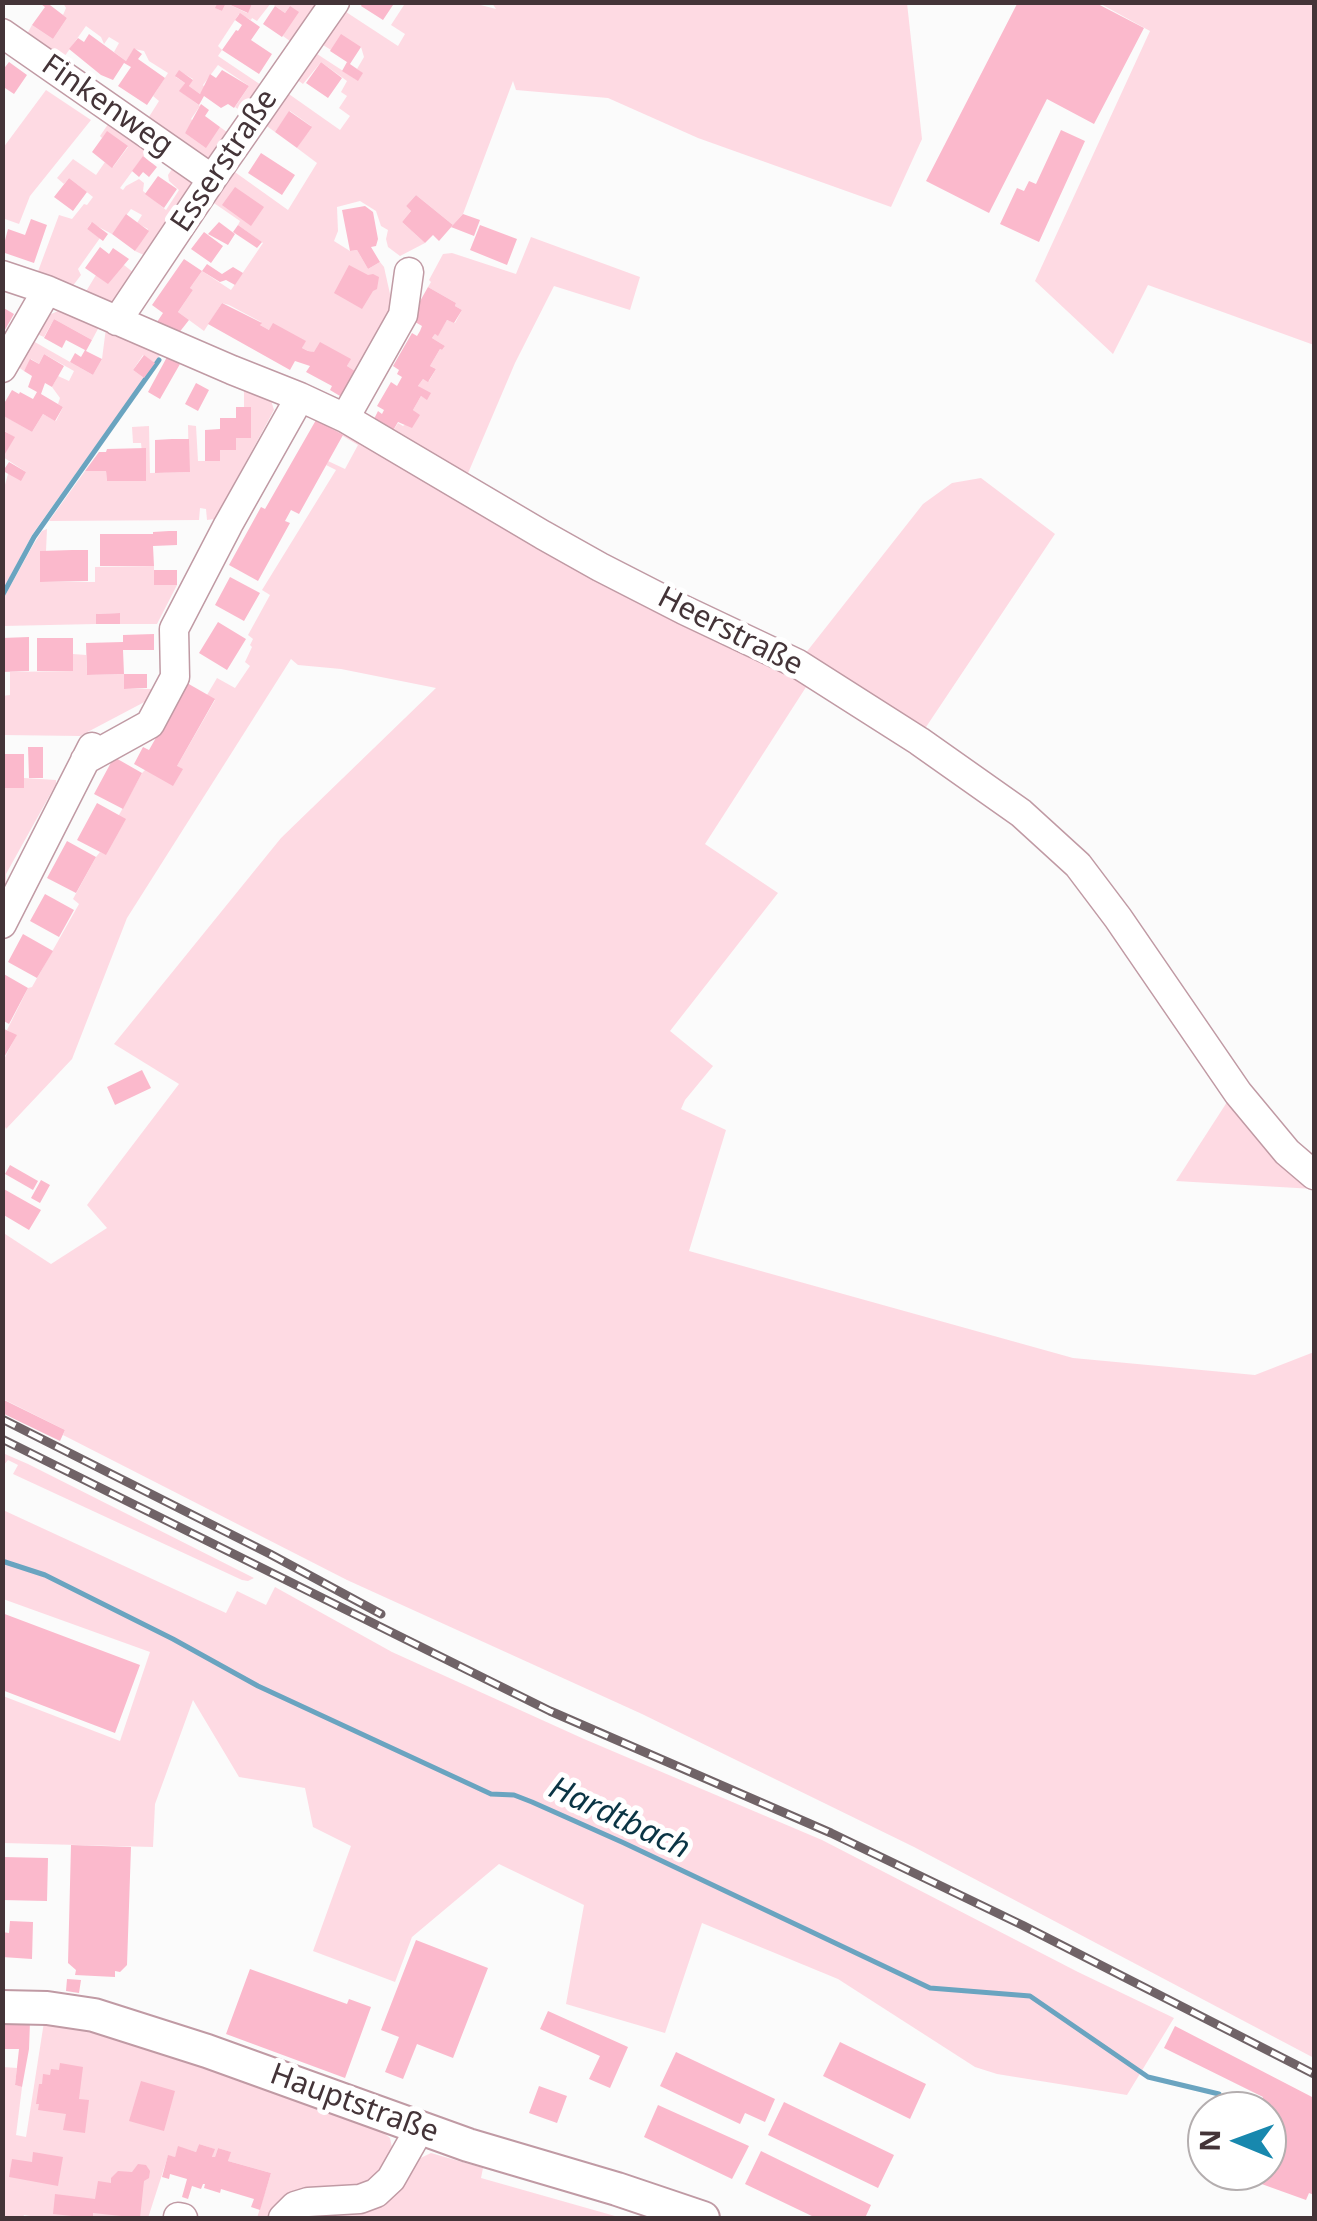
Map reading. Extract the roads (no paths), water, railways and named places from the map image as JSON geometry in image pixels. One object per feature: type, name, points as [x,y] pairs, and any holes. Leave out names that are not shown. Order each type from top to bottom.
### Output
[{"type":"main road","name":"Hauptstraße","points":[[2,2006],[94,2015],[207,2051],[468,2146],[618,2189],[702,2218]]},
{"type":"street","name":"Esserstraße","points":[[117,320],[335,2]]},
{"type":"street","name":"Finkenweg","points":[[2,33],[212,178]]},
{"type":"street","points":[[344,418],[403,315],[409,272]]},
{"type":"street","name":"Heerstraße","points":[[2,275],[47,290],[344,418],[557,543],[798,664],[919,741],[1021,813],[1078,865],[1238,1093],[1286,1152],[1314,1175]]},
{"type":"street","points":[[2,368],[47,290]]},
{"type":"street","points":[[2,924],[96,740],[162,702],[176,677],[174,629],[300,396]]},
{"type":"street","points":[[283,2218],[295,2206],[308,2202],[360,2200],[376,2193],[391,2179],[420,2128]]},
{"type":"waterway","points":[[2,596],[34,537],[159,360]]},
{"type":"waterway","name":"Hardtbach","points":[[2,1561],[45,1575],[258,1686],[491,1794],[514,1795],[532,1802],[930,1988],[1030,1996],[1148,2077],[1206,2091]]},
{"type":"railway","points":[[2,1419],[381,1614]]},
{"type":"railway","points":[[2,1439],[550,1711],[831,1833],[1022,1925],[1314,2074]]}]
